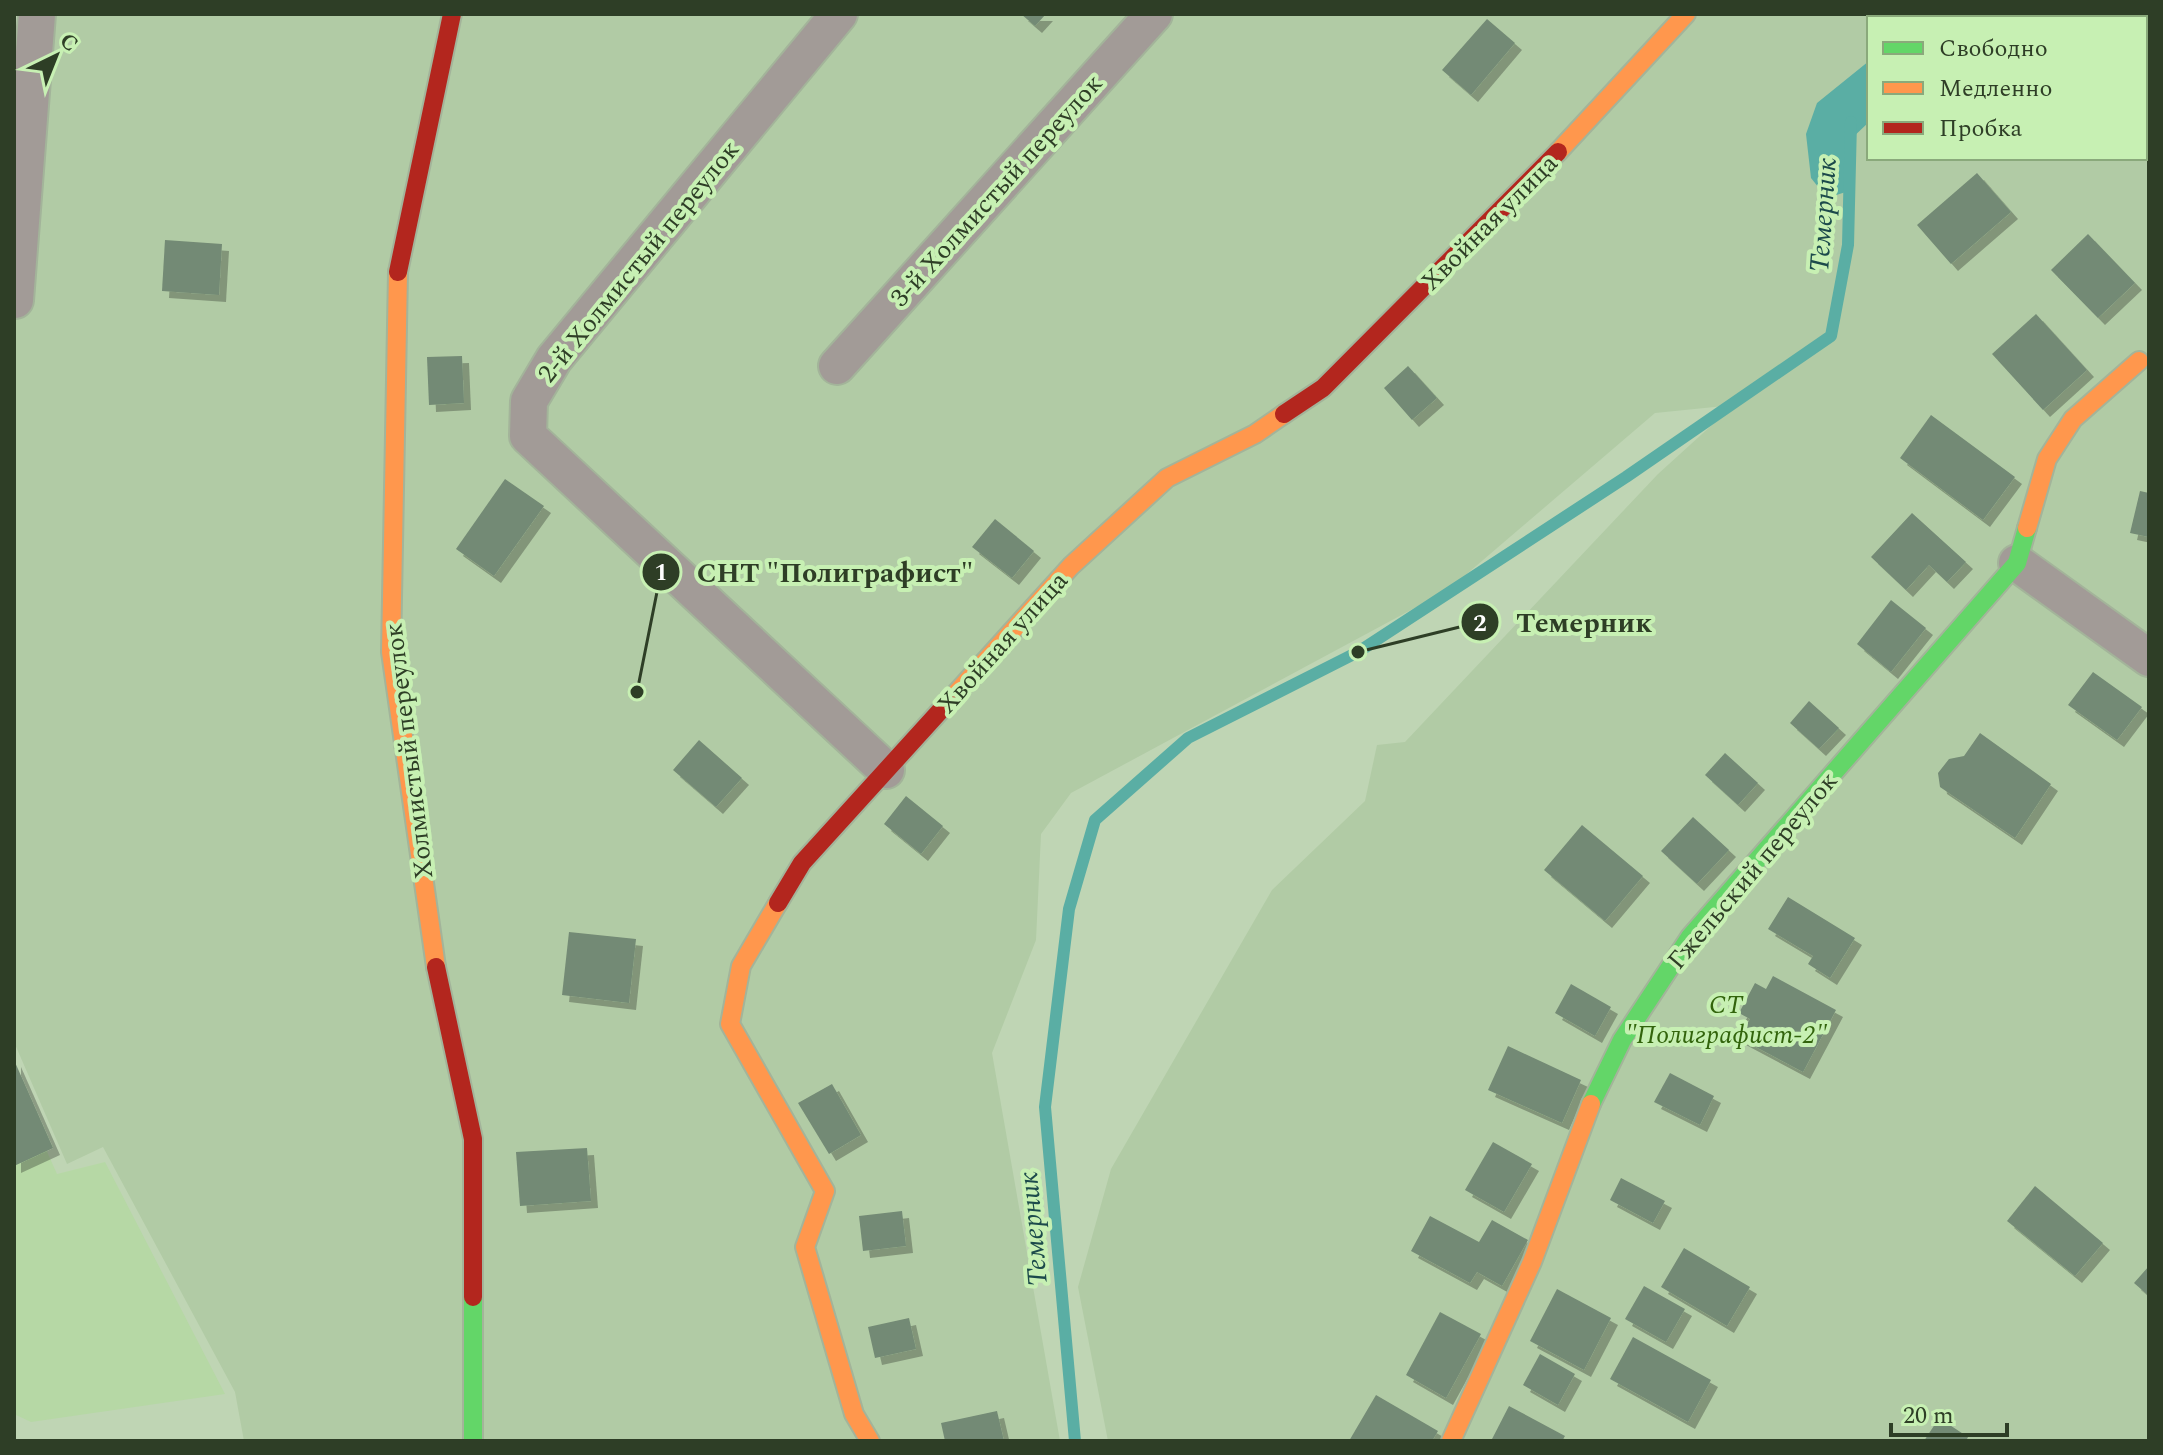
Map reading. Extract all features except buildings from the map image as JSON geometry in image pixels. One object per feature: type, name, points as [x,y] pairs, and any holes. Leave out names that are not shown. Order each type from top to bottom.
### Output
[{"type":"street","points":[[15,300],[37,14]]},
{"type":"street","name":"Холмистый переулок","points":[[452,14],[398,267],[391,652],[431,942],[473,1139],[473,1441]]},
{"type":"street","name":"2-й Холмистый переулок","points":[[839,14],[554,359],[529,401],[528,436],[886,770]]},
{"type":"street","name":"3-й Холмистый переулок","points":[[837,366],[1154,14]]},
{"type":"street","name":"Хвойная улица","points":[[870,1441],[854,1414],[805,1247],[825,1191],[730,1024],[741,966],[802,863],[1071,566],[1167,478],[1255,434],[1323,388],[1578,132],[1686,14]]},
{"type":"street","name":"Гжельский переулок","points":[[1451,1441],[1532,1262],[1584,1119],[1622,1040],[1690,937],[2017,563],[2047,459],[2073,419],[2139,361]]},
{"type":"street","points":[[2017,563],[2149,658]]},
{"type":"shaded area","points":[[14,1078],[57,1174],[105,1162],[225,1394],[31,1422],[14,1414]]},
{"type":"green space","name":"СТ \"Полиграфист-2\"","points":[[33,14],[2149,14],[2149,1441],[1108,1441],[1078,1287],[1111,1169],[1272,890],[1365,801],[1377,745],[1405,742],[1658,474],[1734,405],[1655,413],[1448,590],[1071,793],[1041,834],[1036,940],[992,1053],[1060,1441],[244,1441],[235,1392],[103,1147],[67,1164],[14,1042],[14,259]]},
{"type":"water","points":[[1867,63],[1867,124],[1850,140],[1852,190],[1827,198],[1811,178],[1806,134],[1817,103]]},
{"type":"waterway","name":"Темерник","points":[[1075,1441],[1045,1107],[1069,909],[1095,820],[1188,738],[1358,652],[1626,477],[1831,336],[1848,245],[1851,122]]},
{"type":"traffic: fast","points":[[1591,1104],[1622,1040],[1690,937],[2017,563],[2027,528]]},
{"type":"traffic: fast","points":[[473,1297],[473,1441]]},
{"type":"traffic: slow","points":[[1558,152],[1686,14]]},
{"type":"traffic: slow","points":[[398,272],[391,652],[436,967]]},
{"type":"traffic: slow","points":[[2027,528],[2047,459],[2073,419],[2139,361]]},
{"type":"traffic: slow","points":[[950,700],[1071,566],[1167,478],[1255,434],[1284,414]]},
{"type":"traffic: slow","points":[[778,903],[741,966],[730,1024],[825,1191],[805,1247],[854,1414],[870,1441]]},
{"type":"traffic: slow","points":[[1451,1441],[1532,1262],[1591,1104]]},
{"type":"traffic: jam","points":[[398,272],[452,14]]},
{"type":"traffic: jam","points":[[1284,414],[1323,388],[1558,152]]},
{"type":"traffic: jam","points":[[778,903],[802,863],[950,700]]},
{"type":"traffic: jam","points":[[436,967],[473,1139],[473,1297]]},
{"type":"place","name":"Темерник","points":[[1358,652]]},
{"type":"place","name":"СНТ \"Полиграфист\"","points":[[637,692]]}]
